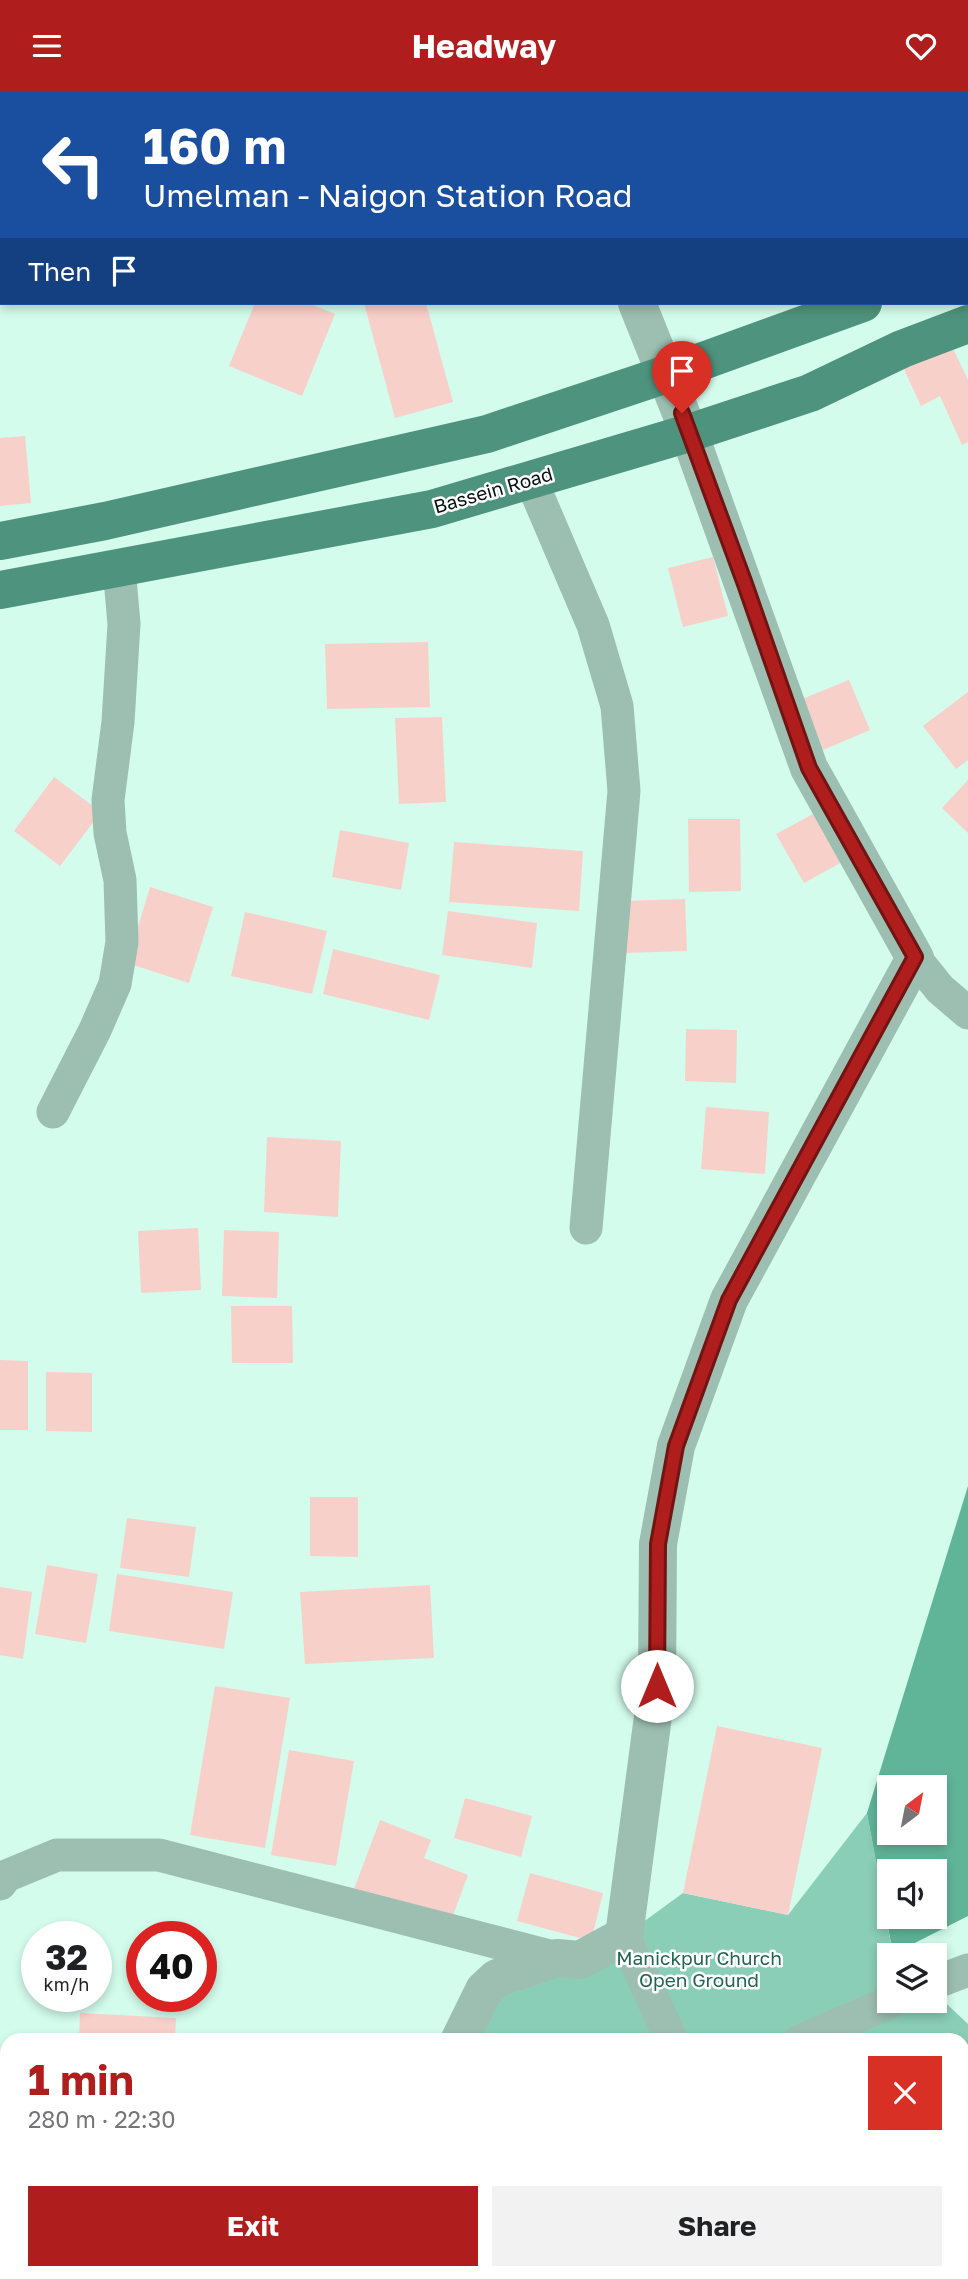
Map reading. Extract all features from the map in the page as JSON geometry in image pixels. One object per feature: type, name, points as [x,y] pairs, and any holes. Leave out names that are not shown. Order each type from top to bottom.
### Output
[{"type":"main road","points":[[0,541],[105,521],[488,434],[667,374],[857,305]]},
{"type":"main road","name":"Bassein Road","points":[[0,590],[432,509],[689,433],[810,393],[902,349],[968,324]]},
{"type":"street","points":[[638,305],[689,433],[809,768],[915,957],[940,989],[968,1013]]},
{"type":"street","points":[[531,480],[593,625],[600,648],[617,706],[624,791],[586,1228]]},
{"type":"street","points":[[53,1112],[115,984],[122,942],[120,880],[110,833],[108,800],[118,722],[124,624],[119,567]]},
{"type":"street","points":[[667,2033],[624,1935],[657,1686],[658,1544],[676,1446],[729,1300],[915,957]]},
{"type":"street","points":[[0,1884],[6,1876],[57,1855],[159,1855],[557,1958],[580,1960],[624,1935]]},
{"type":"street","points":[[462,2033],[484,1990],[497,1978],[557,1958]]},
{"type":"street","points":[[947,1978],[968,1970]]},
{"type":"street","points":[[819,2033],[877,2008]]},
{"type":"green space","name":"Manickpur Church Open Ground","points":[[867,1813],[877,1868],[877,1929],[888,1929],[891,1943],[877,1943],[877,2013],[947,2013],[947,2004],[968,2024],[968,2033],[469,2033],[497,1980],[624,1936],[683,1893],[788,1915]]},
{"type":"shaded area","points":[[968,1486],[968,1916],[947,1927],[947,1859],[877,1859],[877,1867],[867,1813],[877,1781],[877,1845],[947,1845],[947,1775],[879,1775]]},
{"type":"shaded area","points":[[888,1929],[942,1929],[915,1943],[891,1943]]},
{"type":"building","points":[[254,305],[313,305],[335,314],[302,396],[229,366]]},
{"type":"building","points":[[365,305],[427,305],[453,402],[395,418]]},
{"type":"building","points":[[951,344],[968,380],[968,442],[962,445],[940,396],[921,406],[903,367]]},
{"type":"building","points":[[25,436],[31,503],[0,506],[0,438]]},
{"type":"building","points":[[713,557],[728,616],[683,627],[668,568]]},
{"type":"building","points":[[428,642],[430,707],[327,709],[325,644]]},
{"type":"building","points":[[849,680],[870,730],[823,750],[802,699]]},
{"type":"building","points":[[968,692],[968,760],[956,769],[923,726]]},
{"type":"building","points":[[442,717],[446,802],[399,804],[395,718]]},
{"type":"building","points":[[54,777],[101,812],[60,866],[14,831]]},
{"type":"building","points":[[968,780],[968,833],[942,808]]},
{"type":"building","points":[[826,807],[853,856],[804,883],[776,834]]},
{"type":"building","points":[[688,819],[740,819],[741,891],[689,892]]},
{"type":"building","points":[[340,830],[409,843],[401,890],[332,877]]},
{"type":"building","points":[[454,842],[583,851],[579,911],[449,902]]},
{"type":"building","points":[[150,887],[213,907],[189,983],[127,963]]},
{"type":"building","points":[[685,899],[687,951],[625,953],[624,901]]},
{"type":"building","points":[[448,911],[537,923],[532,968],[442,955]]},
{"type":"building","points":[[245,912],[327,931],[312,994],[231,976]]},
{"type":"building","points":[[333,949],[440,975],[429,1020],[323,994]]},
{"type":"building","points":[[686,1029],[737,1030],[736,1083],[685,1081]]},
{"type":"building","points":[[706,1107],[769,1112],[765,1174],[701,1169]]},
{"type":"building","points":[[267,1137],[341,1141],[338,1217],[264,1212]]},
{"type":"building","points":[[198,1228],[201,1290],[141,1293],[138,1231]]},
{"type":"building","points":[[224,1230],[279,1232],[277,1298],[222,1296]]},
{"type":"building","points":[[231,1306],[292,1306],[293,1363],[232,1363]]},
{"type":"building","points":[[0,1360],[28,1361],[28,1430],[0,1430]]},
{"type":"building","points":[[46,1372],[92,1373],[92,1432],[46,1431]]},
{"type":"building","points":[[310,1497],[358,1497],[358,1557],[310,1556]]},
{"type":"building","points":[[127,1518],[196,1527],[189,1577],[120,1568]]},
{"type":"building","points":[[47,1565],[98,1574],[86,1643],[35,1634]]},
{"type":"building","points":[[117,1574],[233,1592],[224,1649],[109,1631]]},
{"type":"building","points":[[430,1585],[434,1658],[305,1664],[300,1592]]},
{"type":"building","points":[[0,1587],[32,1592],[23,1659],[0,1655]]},
{"type":"building","points":[[215,1686],[290,1698],[265,1848],[190,1835]]},
{"type":"building","points":[[717,1726],[822,1748],[788,1915],[683,1893]]},
{"type":"building","points":[[289,1750],[354,1761],[336,1866],[271,1855]]},
{"type":"building","points":[[465,1798],[532,1816],[521,1857],[454,1838]]},
{"type":"building","points":[[380,1820],[431,1840],[424,1858],[468,1875],[449,1926],[354,1889]]},
{"type":"building","points":[[530,1873],[603,1893],[591,1941],[517,1921]]},
{"type":"building","points":[[80,2013],[176,2018],[175,2033],[79,2033]]},
{"type":"route","points":[[657,1686],[658,1544],[676,1446],[729,1300],[915,957],[809,768],[682,413]]}]
